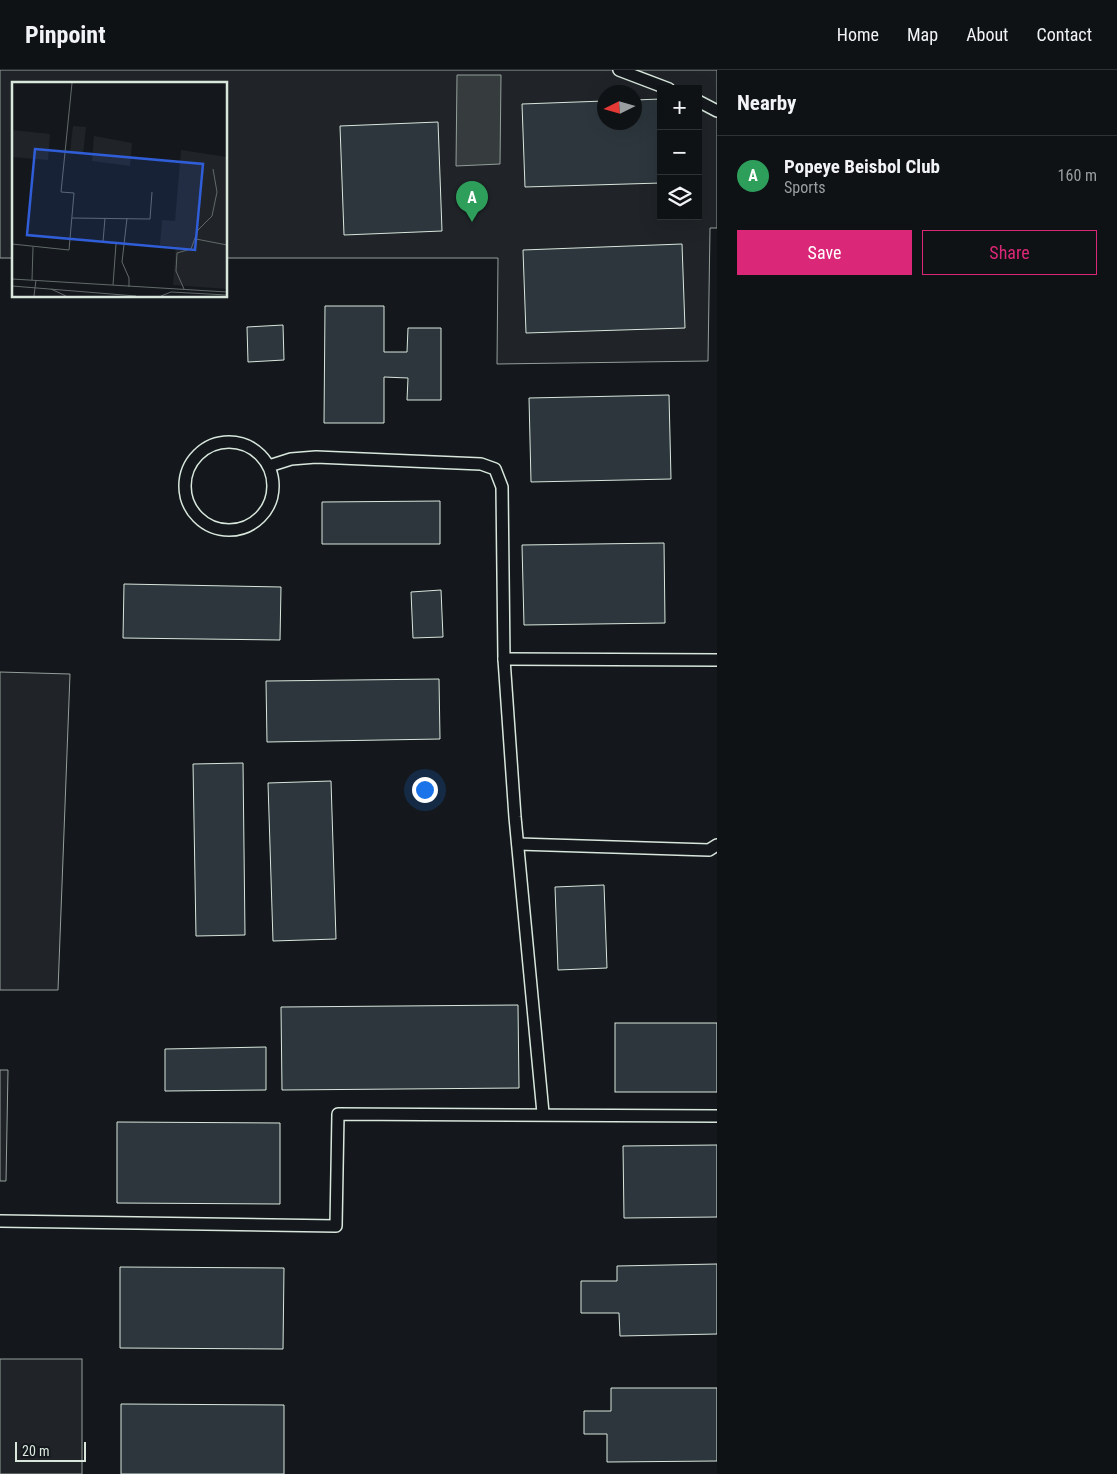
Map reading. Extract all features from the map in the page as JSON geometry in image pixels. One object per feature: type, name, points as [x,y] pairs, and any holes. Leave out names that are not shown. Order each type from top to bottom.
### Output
[{"type":"lane","points":[[624,71],[659,85]]},
{"type":"lane","points":[[702,103],[717,111]]},
{"type":"lane","points":[[233,441],[248,445],[261,454],[269,466],[273,480],[270,501],[259,519],[247,526],[234,530],[219,529],[206,524],[195,515],[188,503],[185,489],[186,474],[193,460],[204,449],[233,441]]},
{"type":"lane","points":[[269,466],[291,458],[316,458],[481,464],[495,469],[502,487],[504,658],[518,844],[543,1114]]},
{"type":"lane","points":[[504,658],[717,660]]},
{"type":"lane","points":[[518,844],[709,850],[717,845]]},
{"type":"lane","points":[[0,1221],[336,1226],[338,1114],[717,1116]]},
{"type":"shaded area","points":[[0,70],[717,70],[717,228],[710,228],[708,361],[497,364],[498,258],[228,258],[228,82],[12,82],[12,258],[0,258]]},
{"type":"shaded area","points":[[457,75],[501,75],[500,164],[456,166]]},
{"type":"shaded area","points":[[0,672],[70,674],[58,990],[0,990]]},
{"type":"shaded area","points":[[0,1070],[8,1070],[6,1181],[0,1181]]},
{"type":"shaded area","points":[[0,1359],[82,1359],[82,1474],[0,1474]]},
{"type":"building","points":[[657,99],[657,183],[525,187],[522,104],[597,101],[597,130],[642,130],[642,100]]},
{"type":"building","points":[[438,122],[442,231],[344,235],[340,126]]},
{"type":"building","points":[[682,244],[685,328],[526,333],[523,250]]},
{"type":"building","points":[[325,306],[384,306],[384,352],[407,352],[408,328],[441,328],[441,400],[407,400],[408,378],[384,377],[384,423],[324,423]]},
{"type":"building","points":[[283,325],[284,360],[248,362],[247,327]]},
{"type":"building","points":[[669,395],[671,479],[531,482],[529,398]]},
{"type":"building","points":[[440,501],[440,544],[322,544],[322,502]]},
{"type":"building","points":[[664,543],[665,623],[524,625],[522,545]]},
{"type":"building","points":[[124,584],[281,587],[280,640],[123,638]]},
{"type":"building","points":[[441,590],[443,637],[413,638],[411,592]]},
{"type":"building","points":[[439,679],[440,739],[267,742],[266,681]]},
{"type":"building","points":[[243,763],[245,935],[196,936],[193,764]]},
{"type":"building","points":[[331,781],[336,939],[273,941],[268,783]]},
{"type":"building","points":[[604,885],[607,968],[558,970],[555,887]]},
{"type":"building","points":[[518,1005],[519,1088],[282,1090],[281,1007]]},
{"type":"building","points":[[615,1023],[717,1023],[717,1092],[615,1092]]},
{"type":"building","points":[[266,1047],[266,1090],[165,1091],[165,1049]]},
{"type":"building","points":[[117,1122],[280,1123],[280,1204],[117,1203]]},
{"type":"building","points":[[717,1145],[717,1217],[624,1218],[623,1146]]},
{"type":"building","points":[[717,1264],[717,1334],[620,1336],[619,1313],[581,1313],[581,1281],[617,1281],[617,1266]]},
{"type":"building","points":[[120,1267],[284,1268],[283,1349],[120,1348]]},
{"type":"building","points":[[611,1388],[717,1388],[717,1461],[607,1462],[607,1434],[584,1434],[584,1411],[611,1411]]},
{"type":"building","points":[[121,1404],[284,1405],[284,1474],[121,1474]]},
{"type":"place","name":"Popeye Beisbol Club","points":[[472,222]]}]
